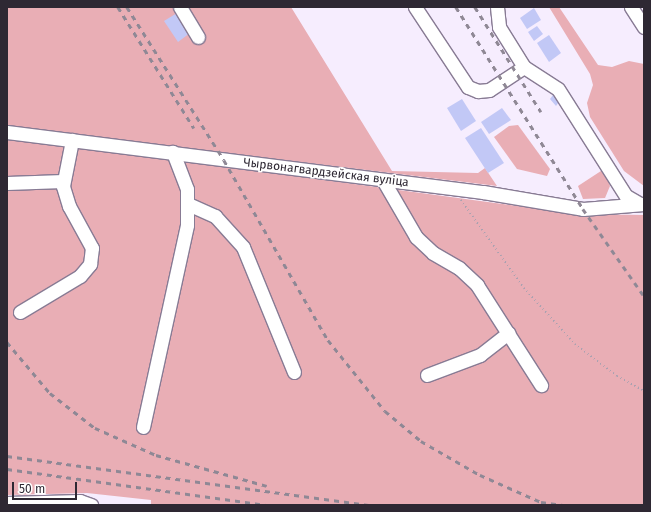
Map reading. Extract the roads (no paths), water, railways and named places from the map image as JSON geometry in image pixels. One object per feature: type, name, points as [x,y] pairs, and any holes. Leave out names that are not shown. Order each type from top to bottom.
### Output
[{"type":"street","points":[[180,7],[198,37]]},
{"type":"street","points":[[415,7],[465,84],[473,90],[484,92],[494,88],[524,67]]},
{"type":"street","points":[[497,7],[498,27],[524,67],[563,94],[626,196],[642,204]]},
{"type":"street","points":[[631,7],[644,27]]},
{"type":"street","name":"Чырвонагвардзейская вуліца","points":[[7,132],[455,189],[582,209],[642,204]]},
{"type":"street","points":[[20,312],[80,276],[90,264],[92,248],[67,201],[63,181],[72,140]]},
{"type":"street","points":[[143,427],[183,243],[188,204],[184,179],[173,152]]},
{"type":"street","points":[[382,180],[416,237],[469,276],[541,385]]},
{"type":"street","points":[[7,183],[63,181]]},
{"type":"street","points":[[188,204],[215,216],[243,247],[294,372]]},
{"type":"street","points":[[428,375],[480,355],[508,333]]},
{"type":"street","points":[[7,503],[38,504],[80,501],[91,505]]},
{"type":"railway","points":[[118,7],[194,128]]},
{"type":"railway","points":[[127,7],[224,160],[328,340],[385,411],[421,441],[480,475],[541,502],[563,505]]},
{"type":"railway","points":[[456,7],[583,209],[644,296]]},
{"type":"railway","points":[[475,7],[541,112]]},
{"type":"railway","points":[[7,342],[50,393],[95,428],[156,455],[267,486]]},
{"type":"railway","points":[[7,456],[369,505]]},
{"type":"railway","points":[[7,469],[268,505]]}]
